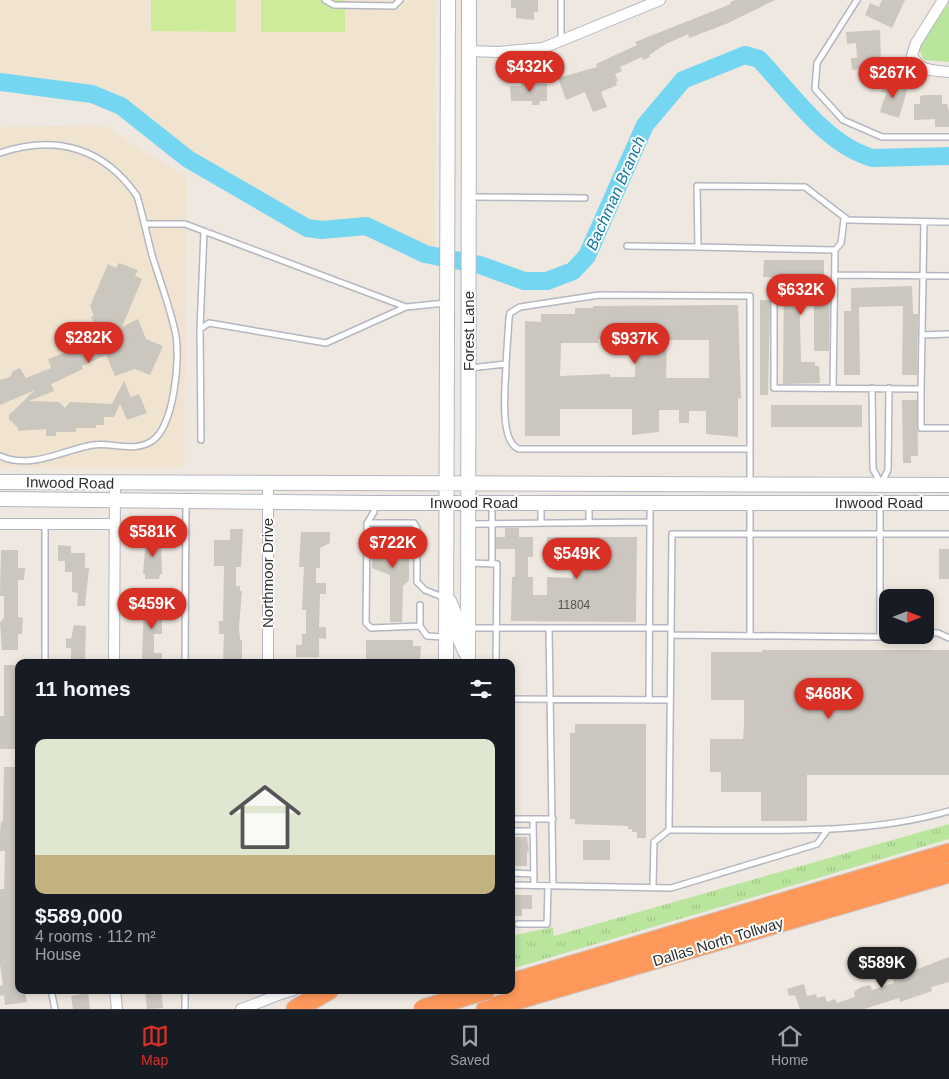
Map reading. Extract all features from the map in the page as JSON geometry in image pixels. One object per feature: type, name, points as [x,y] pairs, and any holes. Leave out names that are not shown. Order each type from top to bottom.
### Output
[{"type":"highway","name":"Dallas North Tollway","points":[[515,982],[949,853]]},
{"type":"highway","name":"Dallas North Tollway","points":[[423,1009],[488,1002],[622,971],[949,872]]},
{"type":"highway","points":[[296,1009],[322,994]]},
{"type":"main road","name":"Forest Lane","points":[[446,659],[448,0]]},
{"type":"main road","points":[[448,64],[456,56],[469,51],[456,36],[455,0]]},
{"type":"main road","name":"Forest Lane","points":[[468,659],[469,0]]},
{"type":"main road","name":"Inwood Road","points":[[0,482],[115,484],[949,485]]},
{"type":"main road","points":[[590,484],[590,502]]},
{"type":"main road","points":[[750,484],[750,503]]},
{"type":"main road","points":[[880,503],[881,485]]},
{"type":"main road","name":"Inwood Road","points":[[0,499],[446,503],[949,503]]},
{"type":"main road","points":[[446,598],[452,604],[458,635],[468,659]]},
{"type":"main road","points":[[444,994],[444,1009]]},
{"type":"main road","points":[[466,994],[466,1009]]},
{"type":"street","points":[[469,51],[527,51],[544,48],[647,3],[660,0]]},
{"type":"street","points":[[943,0],[916,43],[912,56],[916,65],[921,68],[949,72]]},
{"type":"street","name":"Northmoor Drive","points":[[268,483],[268,659]]},
{"type":"street","points":[[114,659],[115,484]]},
{"type":"street","points":[[0,524],[114,524]]},
{"type":"street","points":[[115,994],[117,1009]]},
{"type":"street","points":[[241,1009],[265,1002],[272,994]]},
{"type":"lane","points":[[325,0],[334,6],[348,3],[375,3],[394,6],[400,0]]},
{"type":"lane","points":[[561,0],[561,42]]},
{"type":"lane","points":[[856,0],[818,63],[815,90],[843,120],[882,137],[949,137]]},
{"type":"lane","points":[[0,152],[15,148],[50,145],[70,147],[101,159],[126,179],[137,196],[176,337],[176,371],[168,414],[163,430],[154,440],[143,446],[126,448],[99,444],[47,459],[20,459],[0,456]]},
{"type":"lane","points":[[698,247],[697,186],[805,187],[844,218],[949,222]]},
{"type":"lane","points":[[469,197],[586,198]]},
{"type":"lane","points":[[833,388],[835,250],[841,243],[844,218]]},
{"type":"lane","points":[[924,222],[921,428],[949,428]]},
{"type":"lane","points":[[145,224],[185,224],[406,307]]},
{"type":"lane","points":[[201,440],[200,328],[204,231]]},
{"type":"lane","points":[[627,246],[835,250]]},
{"type":"lane","points":[[835,275],[949,276]]},
{"type":"lane","points":[[774,288],[774,388],[921,389]]},
{"type":"lane","points":[[750,449],[519,449],[510,443],[506,431],[506,364],[508,318],[510,313],[520,307],[598,294],[750,296],[750,449],[750,484]]},
{"type":"lane","points":[[200,328],[208,323],[326,343],[406,307],[447,303]]},
{"type":"lane","points":[[922,335],[949,334]]},
{"type":"lane","points":[[469,368],[506,364]]},
{"type":"lane","points":[[872,388],[873,469],[881,485]]},
{"type":"lane","points":[[881,485],[888,470],[888,388]]},
{"type":"lane","points":[[186,501],[186,659]]},
{"type":"lane","points":[[374,502],[374,512],[367,523],[366,623],[371,628],[420,626]]},
{"type":"lane","points":[[492,502],[492,564]]},
{"type":"lane","points":[[541,502],[541,523]]},
{"type":"lane","points":[[589,522],[590,502]]},
{"type":"lane","points":[[649,699],[650,503]]},
{"type":"lane","points":[[750,503],[750,636]]},
{"type":"lane","points":[[880,503],[880,589]]},
{"type":"lane","points":[[468,524],[650,522]]},
{"type":"lane","points":[[367,523],[414,523],[417,528],[417,572],[420,586],[446,598]]},
{"type":"lane","points":[[44,524],[45,659]]},
{"type":"lane","points":[[669,830],[672,534],[949,534]]},
{"type":"lane","points":[[468,564],[497,564],[496,659]]},
{"type":"lane","points":[[420,605],[420,626],[427,636],[446,637]]},
{"type":"lane","points":[[468,628],[671,628]]},
{"type":"lane","points":[[518,924],[547,924],[553,819],[549,628]]},
{"type":"lane","points":[[934,633],[949,638]]},
{"type":"lane","points":[[671,635],[879,637]]},
{"type":"lane","points":[[515,699],[670,700]]},
{"type":"lane","points":[[653,886],[654,842],[669,830],[828,829],[914,822],[949,811]]},
{"type":"lane","points":[[515,819],[553,819]]},
{"type":"lane","points":[[533,819],[534,885]]},
{"type":"lane","points":[[515,885],[653,886],[671,888],[817,844],[828,829]]},
{"type":"lane","points":[[515,831],[533,831]]},
{"type":"lane","points":[[515,873],[534,874]]},
{"type":"lane","points":[[52,994],[55,1009]]},
{"type":"lane","points":[[186,994],[186,1009]]},
{"type":"shaded area","points":[[0,0],[436,0],[435,246],[349,234],[305,221],[193,157],[121,104],[98,94],[0,83]]},
{"type":"shaded area","points":[[103,125],[187,178],[184,468],[0,467],[0,127]]},
{"type":"green space","points":[[151,0],[236,0],[236,32],[151,31]]},
{"type":"green space","points":[[261,0],[345,0],[345,32],[261,32]]},
{"type":"green space","points":[[949,3],[949,62],[924,60],[919,49],[922,40]]},
{"type":"green space","points":[[949,824],[949,839],[515,968],[515,935],[553,927],[554,936]]},
{"type":"building","points":[[511,0],[538,0],[538,12],[534,12],[534,20],[516,18],[516,8],[511,8]]},
{"type":"building","points":[[735,0],[775,0],[726,24],[689,38],[688,34],[666,44],[649,55],[650,57],[643,60],[642,57],[620,67],[622,71],[615,74],[618,81],[616,82],[617,85],[601,92],[607,107],[593,112],[585,92],[566,100],[558,78],[597,67],[596,64],[637,45],[635,42],[731,4],[730,2]]},
{"type":"building","points":[[882,0],[905,0],[892,28],[865,15],[870,3],[879,7]]},
{"type":"building","points":[[880,30],[881,61],[879,61],[879,67],[852,70],[851,58],[857,58],[856,43],[847,44],[846,32]]},
{"type":"building","points":[[521,82],[547,84],[547,101],[540,101],[539,105],[532,105],[532,101],[511,101],[510,86],[521,86]]},
{"type":"building","points":[[884,83],[908,87],[899,118],[880,112],[886,93],[881,92]]},
{"type":"building","points":[[942,95],[942,104],[947,104],[949,112],[949,127],[935,127],[935,119],[914,120],[914,104],[920,104],[920,96]]},
{"type":"building","points":[[764,260],[824,260],[824,286],[830,286],[829,351],[814,351],[814,278],[799,278],[801,362],[815,362],[815,366],[819,366],[820,383],[783,384],[784,278],[763,277]]},
{"type":"building","points":[[119,263],[138,270],[135,276],[142,279],[122,327],[138,319],[146,339],[163,346],[150,375],[135,369],[115,376],[106,355],[82,366],[83,369],[51,384],[54,391],[29,401],[59,402],[65,408],[70,402],[112,404],[124,381],[131,397],[139,394],[147,413],[127,420],[120,404],[114,417],[104,417],[104,425],[96,425],[96,428],[76,428],[76,432],[56,432],[56,436],[46,436],[46,429],[18,431],[18,428],[9,419],[9,415],[35,390],[0,405],[0,380],[10,377],[13,371],[20,368],[26,378],[51,368],[48,359],[77,348],[75,341],[78,340],[77,336],[83,334],[103,346],[91,317],[94,316],[90,306],[108,264],[116,268]]},
{"type":"building","points":[[912,286],[913,314],[918,314],[917,375],[902,375],[903,306],[859,307],[860,375],[844,375],[844,311],[851,311],[851,288]]},
{"type":"building","points":[[760,300],[770,300],[768,395],[760,395]]},
{"type":"building","points":[[738,305],[741,399],[738,398],[738,437],[706,434],[706,411],[689,411],[689,423],[679,423],[679,410],[659,410],[659,432],[632,435],[632,409],[560,409],[560,436],[525,436],[525,321],[541,322],[541,314],[575,314],[575,308],[593,308],[593,306]],"holes":[[[598,339],[636,339],[635,377],[610,377],[610,374],[560,376],[561,343],[598,343]],[[667,340],[709,340],[709,378],[666,378]]]},
{"type":"building","points":[[902,400],[917,400],[918,456],[911,456],[911,463],[903,463]]},
{"type":"building","points":[[771,405],[862,405],[862,427],[771,427]]},
{"type":"building","points":[[505,528],[519,528],[519,537],[533,537],[533,557],[528,557],[528,577],[533,577],[533,595],[547,595],[547,577],[573,578],[573,560],[547,560],[547,537],[637,537],[636,622],[511,621],[512,577],[515,577],[515,549],[496,549],[496,537],[505,537]]},
{"type":"building","points":[[230,529],[243,529],[241,567],[236,567],[236,586],[240,586],[240,591],[242,591],[239,627],[240,640],[242,640],[242,659],[223,659],[224,634],[219,634],[219,621],[223,621],[224,566],[214,566],[214,540],[230,540]]},
{"type":"building","points":[[301,532],[330,532],[330,543],[320,548],[320,568],[316,568],[316,583],[326,583],[326,594],[320,594],[319,627],[326,627],[326,639],[319,638],[319,657],[296,657],[296,645],[302,645],[302,634],[306,634],[306,610],[302,610],[304,567],[299,567]]},
{"type":"building","points":[[373,536],[402,537],[409,546],[409,580],[403,586],[402,622],[390,622],[390,575],[372,568]]},
{"type":"building","points":[[146,537],[161,537],[162,574],[160,574],[159,579],[145,579],[145,574],[143,574]]},
{"type":"building","points":[[58,545],[71,546],[71,553],[85,553],[85,568],[89,568],[85,606],[77,606],[78,593],[72,592],[72,572],[65,572],[65,561],[58,561]]},
{"type":"building","points":[[939,549],[949,549],[949,579],[939,579]]},
{"type":"building","points":[[1,550],[18,550],[18,568],[25,568],[24,580],[18,580],[18,617],[23,618],[22,634],[18,634],[18,650],[2,650],[0,623],[4,618],[4,596],[0,596]]},
{"type":"building","points":[[144,601],[162,601],[162,634],[154,634],[154,653],[162,653],[162,659],[142,659]]},
{"type":"building","points":[[74,625],[86,626],[85,659],[71,659],[71,648],[66,648],[66,638],[71,639]]},
{"type":"building","points":[[366,640],[413,640],[413,646],[421,646],[420,659],[366,659]]},
{"type":"building","points":[[762,650],[949,650],[949,775],[807,775],[807,821],[761,821],[761,792],[721,792],[721,772],[710,772],[710,739],[743,739],[744,724],[744,700],[711,700],[711,652],[762,652]]},
{"type":"building","points":[[4,665],[15,665],[15,749],[0,749],[0,716],[4,716]]},
{"type":"building","points":[[575,724],[646,724],[646,838],[637,838],[637,832],[632,832],[632,829],[628,829],[628,826],[575,824],[575,819],[570,819],[570,733],[575,733]]},
{"type":"building","points":[[4,767],[15,767],[15,994],[25,994],[27,1002],[5,1005],[4,995],[0,996],[0,986],[3,985],[0,964],[0,889],[4,889],[5,851],[0,851],[0,835],[1,821],[3,822]]},
{"type":"building","points":[[515,837],[527,837],[529,852],[527,852],[527,866],[515,866]]},
{"type":"building","points":[[583,840],[610,840],[610,860],[583,860]]},
{"type":"building","points":[[515,895],[532,895],[532,909],[522,909],[522,916],[515,916]]},
{"type":"building","points":[[949,957],[949,982],[931,987],[932,991],[900,1002],[899,998],[864,1009],[800,1009],[795,995],[789,996],[787,989],[804,984],[807,996],[816,994],[817,998],[825,996],[827,1002],[835,999],[837,1003],[855,997],[854,992],[861,987],[870,985],[872,990],[894,983],[891,973],[901,970],[902,975]]},
{"type":"building","points":[[88,994],[90,1009],[73,1009],[71,996]]},
{"type":"building","points":[[145,994],[161,994],[163,1008],[147,1009]]},
{"type":"waterway","name":"Bachman Branch","points":[[0,82],[92,94],[121,106],[188,159],[307,228],[322,230],[366,226],[425,254],[480,265],[524,281],[547,281],[573,271],[587,256],[645,125],[683,80],[745,55],[759,59],[811,117],[840,142],[856,152],[873,158],[949,156]]}]
